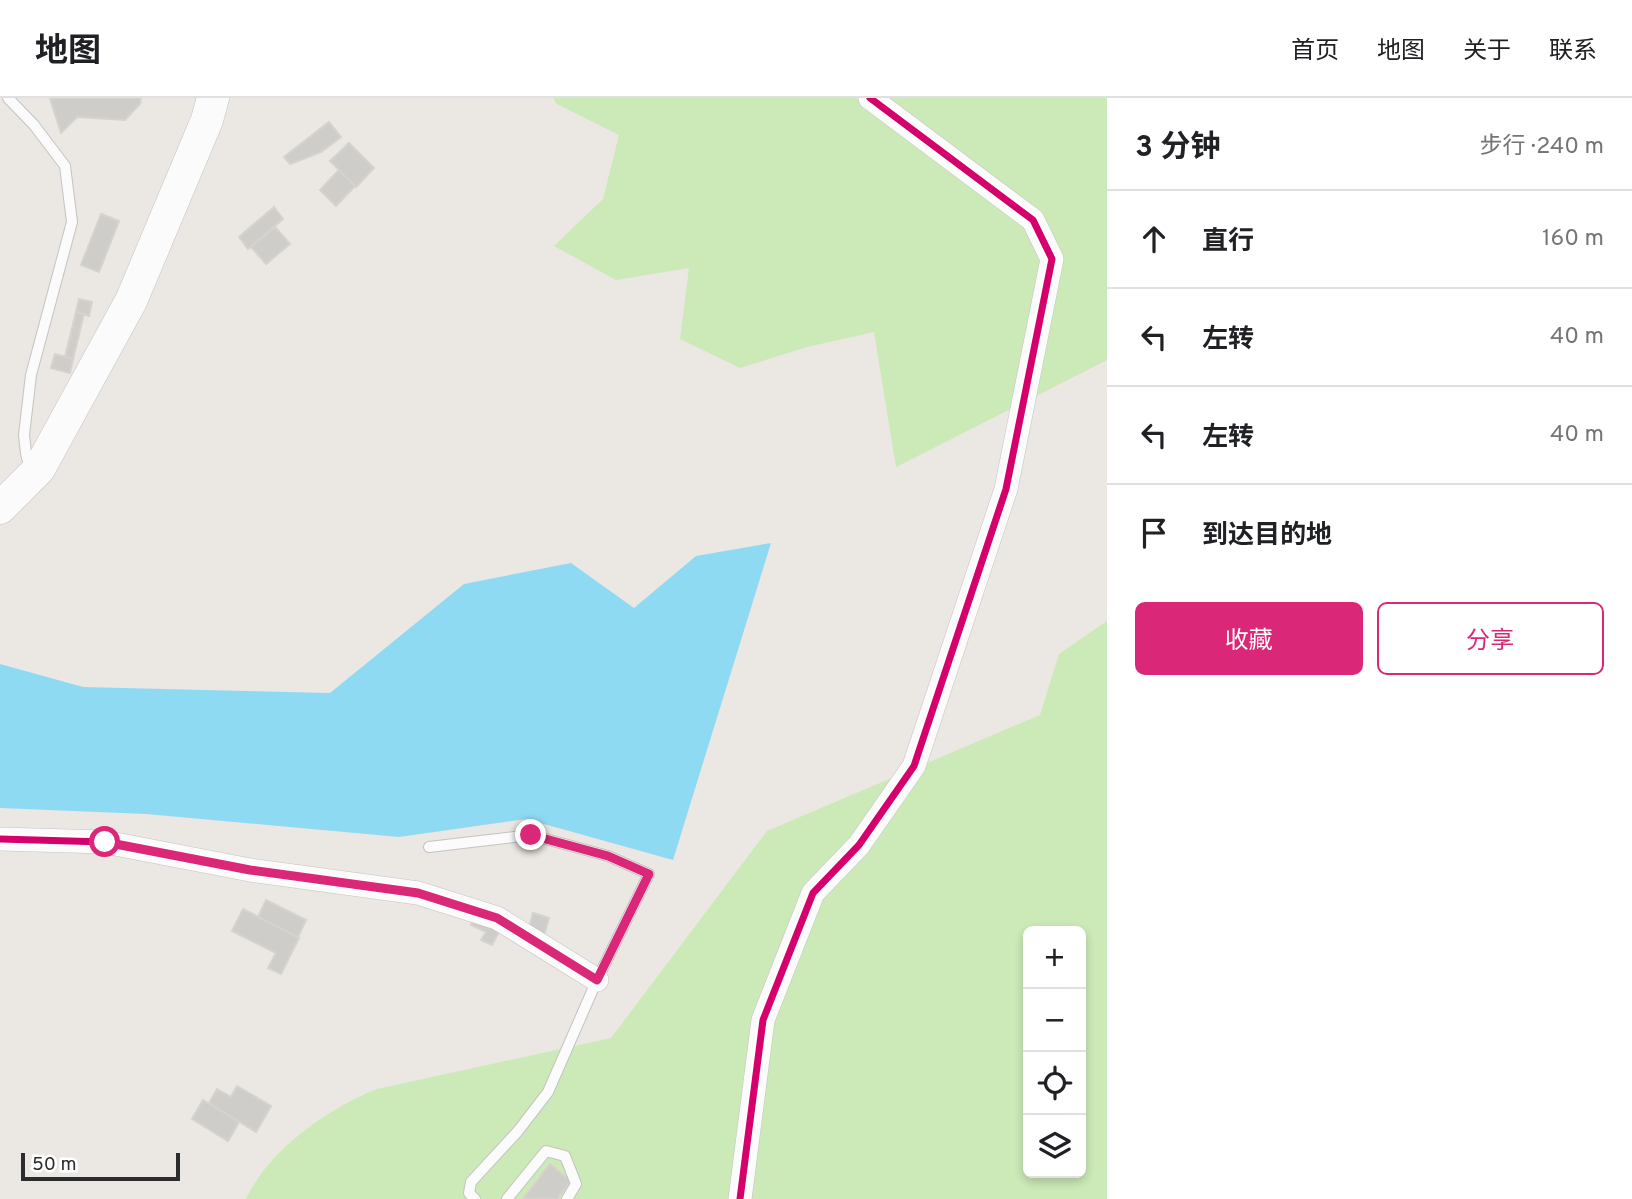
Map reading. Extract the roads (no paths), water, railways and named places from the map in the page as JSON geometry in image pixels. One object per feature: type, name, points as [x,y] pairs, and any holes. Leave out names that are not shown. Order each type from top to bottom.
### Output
[{"type":"street","points":[[0,508],[39,469],[131,301],[207,120],[213,98]]},
{"type":"street","points":[[740,1199],[763,1020],[813,893],[859,845],[914,766],[1006,489],[1052,259],[1033,220],[870,98]]},
{"type":"street","points":[[0,839],[105,842],[250,870],[418,893],[497,918],[597,980]]},
{"type":"lane","points":[[8,98],[34,125],[65,166],[72,222],[31,374],[24,435],[32,476]]},
{"type":"lane","points":[[429,847],[531,835],[608,856],[649,874],[597,980],[548,1092],[518,1131],[471,1182],[469,1193],[475,1199]]},
{"type":"lane","points":[[506,1199],[546,1151],[565,1156],[576,1184],[567,1199]]},
{"type":"water","points":[[771,543],[673,860],[526,819],[399,837],[146,814],[0,808],[0,664],[83,687],[330,693],[464,584],[571,563],[634,608],[696,556]]}]
